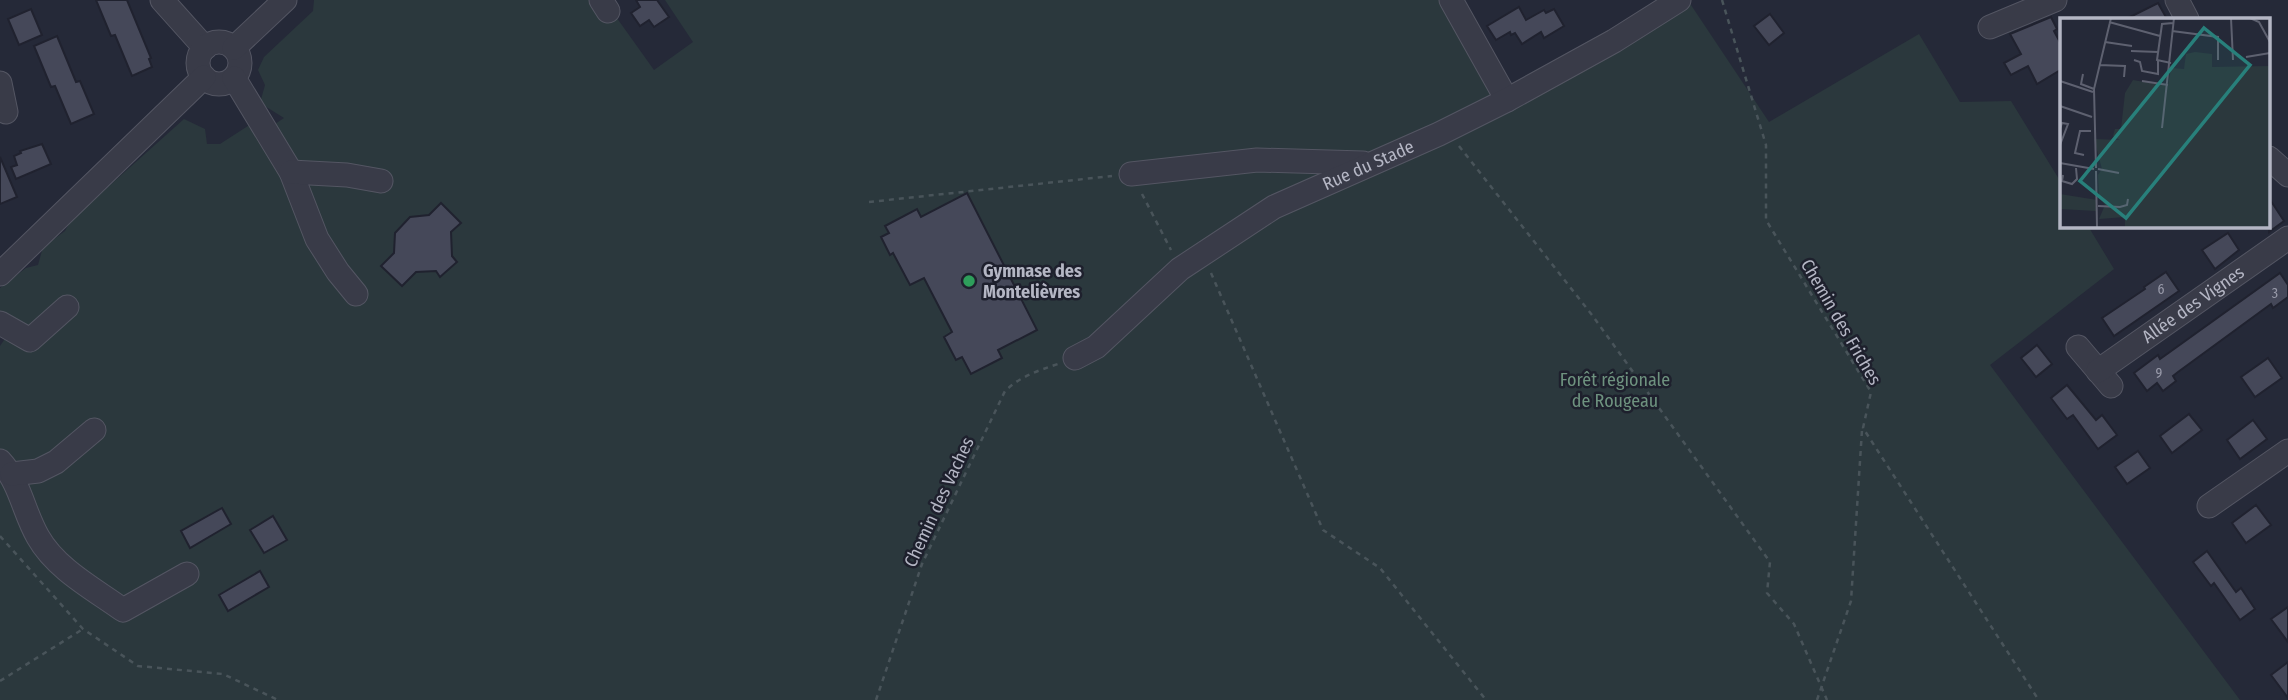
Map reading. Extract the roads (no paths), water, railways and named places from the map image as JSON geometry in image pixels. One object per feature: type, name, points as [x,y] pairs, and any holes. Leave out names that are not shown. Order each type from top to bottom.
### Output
[{"type":"street","points":[[162,0],[205,48]]},
{"type":"street","points":[[234,48],[285,0]]},
{"type":"street","points":[[1451,0],[1507,100]]},
{"type":"street","name":"Rue du Stade","points":[[1075,358],[1096,347],[1180,269],[1274,207],[1507,100],[1614,41],[1679,0]]},
{"type":"street","points":[[1990,27],[2055,0]]},
{"type":"street","points":[[2177,0],[2186,18]]},
{"type":"street","points":[[216,42],[223,42],[234,48],[240,60],[240,67],[234,78],[228,82],[216,83],[204,77],[198,66],[205,48],[216,42]]},
{"type":"street","points":[[0,274],[204,77]]},
{"type":"street","points":[[234,78],[291,172],[317,239],[356,294]]},
{"type":"street","points":[[0,83],[6,112]]},
{"type":"street","points":[[2270,159],[2288,175]]},
{"type":"street","points":[[1132,174],[1257,160],[1370,163]]},
{"type":"street","points":[[291,172],[347,175],[382,181]]},
{"type":"street","name":"Allée des Vignes","points":[[2078,347],[2105,378],[2288,238]]},
{"type":"street","points":[[0,323],[30,341],[67,307]]},
{"type":"street","points":[[6,467],[38,471],[56,462],[94,430]]},
{"type":"street","points":[[2209,506],[2288,451]]},
{"type":"street","points":[[6,467],[37,537],[53,559],[123,610],[187,574]]},
{"type":"place","name":"Gymnase des Montelièvres","points":[[969,281]]},
{"type":"park label","name":"Forêt régionale de Rougeau","points":[[1615,390]]}]
